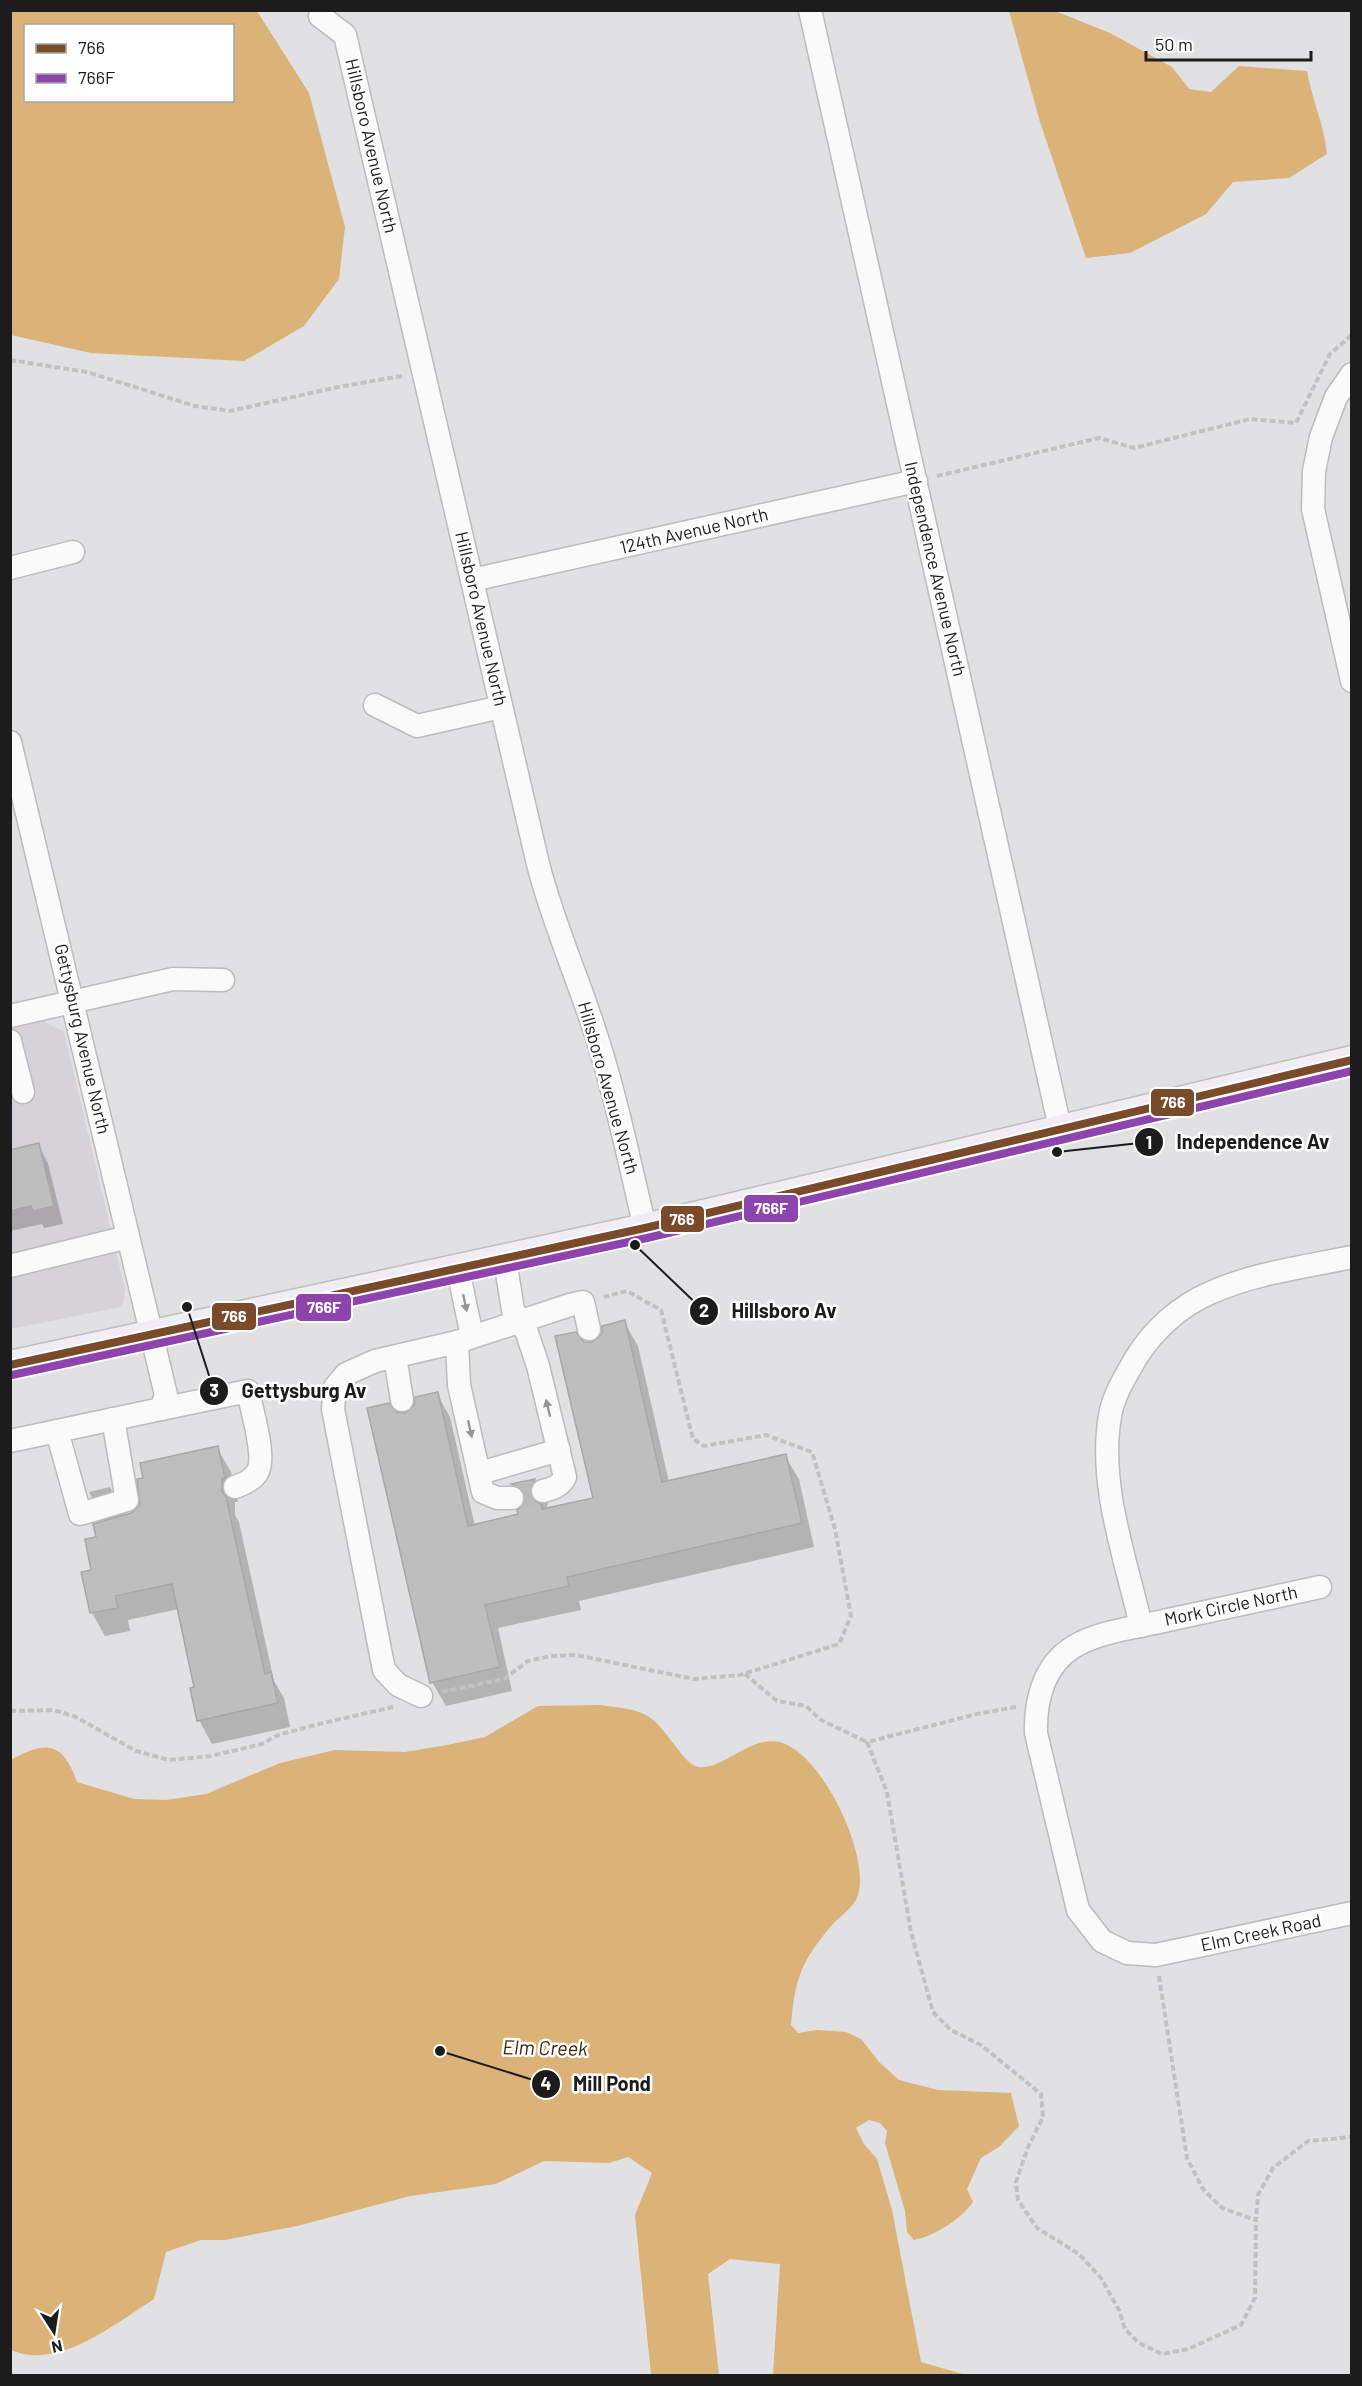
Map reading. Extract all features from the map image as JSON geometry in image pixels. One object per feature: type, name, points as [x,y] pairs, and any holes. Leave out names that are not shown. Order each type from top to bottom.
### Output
[{"type":"main road","points":[[10,1365],[506,1260],[1352,1060]]},
{"type":"street","name":"Independence Avenue North","points":[[810,10],[1060,1128]]},
{"type":"street","name":"Hillsboro Avenue North","points":[[320,16],[345,35],[551,915],[589,1011],[645,1228]]},
{"type":"street","points":[[1352,374],[1336,397],[1321,437],[1314,471],[1313,509],[1352,681]]},
{"type":"street","name":"124th Avenue North","points":[[472,580],[916,481]]},
{"type":"street","points":[[10,568],[73,552]]},
{"type":"street","points":[[375,705],[417,726],[501,707]]},
{"type":"street","name":"Gettysburg Avenue North","points":[[10,742],[153,1336],[166,1395],[161,1409]]},
{"type":"street","points":[[10,1016],[172,979],[223,980]]},
{"type":"street","points":[[10,1041],[22,1092]]},
{"type":"street","points":[[10,1266],[128,1237]]},
{"type":"street","points":[[1141,1626],[1111,1494],[1107,1455],[1110,1414],[1124,1377],[1145,1343],[1175,1313],[1209,1293],[1247,1279],[1352,1257]]},
{"type":"street","points":[[506,1260],[513,1310],[527,1333],[538,1366],[565,1477],[563,1482],[552,1489],[543,1491]]},
{"type":"street","points":[[458,1270],[465,1339],[459,1385],[483,1492],[497,1498],[512,1498]]},
{"type":"street","points":[[421,1696],[398,1685],[384,1670],[333,1409],[335,1388],[346,1374],[375,1362],[465,1339],[583,1302],[589,1329]]},
{"type":"street","points":[[395,1357],[402,1400]]},
{"type":"street","points":[[10,1442],[248,1391],[260,1457],[258,1471],[247,1483],[236,1487]]},
{"type":"street","points":[[57,1431],[80,1514],[127,1500],[113,1419]]},
{"type":"street","points":[[480,1473],[559,1450]]},
{"type":"street","name":"Mork Circle North","points":[[1035,1709],[1042,1684],[1056,1663],[1074,1646],[1097,1637],[1141,1626],[1320,1587]]},
{"type":"street","name":"Elm Creek Road","points":[[1035,1709],[1036,1733],[1078,1910],[1102,1941],[1127,1953],[1163,1954],[1352,1913]]},
{"type":"path","points":[[916,481],[1099,438],[1134,448],[1250,419],[1296,423],[1330,354],[1352,335]]},
{"type":"path","points":[[10,360],[87,372],[195,406],[230,411],[338,387],[423,373]]},
{"type":"path","points":[[10,1711],[54,1710],[76,1717],[136,1751],[170,1760],[211,1756],[262,1744],[279,1736],[319,1724],[411,1704],[421,1696],[504,1679],[528,1661],[551,1656],[576,1655],[694,1679],[744,1674],[839,1644],[851,1616],[835,1529],[812,1452],[766,1435],[704,1446],[693,1439],[661,1310],[627,1291],[583,1302]]},
{"type":"path","points":[[744,1674],[777,1701],[806,1706],[821,1720],[867,1742],[1011,1707],[1035,1709]]},
{"type":"path","points":[[867,1742],[887,1792],[911,1932],[933,2012],[951,2030],[981,2045],[1041,2094],[1043,2117],[1028,2147],[1016,2182],[1018,2200],[1037,2228],[1079,2254],[1101,2278],[1119,2310],[1125,2329],[1139,2343],[1162,2354],[1188,2349],[1241,2325],[1255,2298],[1258,2194],[1273,2168],[1308,2140],[1352,2137]]},
{"type":"path","points":[[1163,1954],[1187,2158],[1203,2189],[1222,2208],[1256,2220]]},
{"type":"shaded area","points":[[43,1021],[64,1032],[125,1289],[123,1303],[120,1307],[11,1329],[10,1029]]},
{"type":"water","points":[[11,10],[257,11],[309,93],[345,227],[339,279],[304,326],[244,361],[91,353],[11,335]]},
{"type":"water","points":[[1009,11],[1055,11],[1110,33],[1172,67],[1189,89],[1211,92],[1239,66],[1307,71],[1327,154],[1289,178],[1233,182],[1206,214],[1130,253],[1086,258],[1040,122]]},
{"type":"water","name":"Elm Creek","points":[[599,1705],[633,1710],[652,1719],[686,1759],[698,1767],[717,1764],[757,1744],[768,1741],[779,1742],[795,1750],[812,1765],[827,1786],[841,1810],[851,1836],[858,1861],[860,1883],[854,1903],[831,1926],[801,1971],[791,2025],[798,2033],[817,2030],[846,2032],[861,2039],[880,2063],[899,2080],[938,2090],[1011,2093],[1019,2126],[999,2147],[981,2158],[967,2189],[973,2202],[962,2215],[947,2226],[914,2240],[907,2232],[905,2211],[885,2143],[887,2131],[880,2123],[869,2120],[856,2128],[864,2144],[877,2159],[892,2210],[921,2362],[966,2375],[773,2375],[780,2264],[730,2259],[708,2274],[719,2375],[651,2375],[635,2215],[652,2173],[628,2157],[609,2163],[544,2161],[496,2184],[410,2196],[297,2226],[225,2240],[201,2240],[166,2252],[154,2299],[104,2331],[67,2349],[48,2354],[29,2355],[11,2350],[11,1760],[34,1749],[52,1748],[66,1759],[77,1782],[134,1799],[166,1800],[206,1794],[280,1763],[335,1750],[405,1752],[447,1745],[485,1737],[538,1706]]},
{"type":"building","points":[[39,1143],[54,1206],[33,1211],[31,1206],[10,1211],[10,1150]]},
{"type":"building","points":[[625,1320],[662,1482],[786,1454],[802,1523],[567,1577],[569,1586],[485,1605],[500,1667],[430,1683],[367,1408],[389,1403],[397,1412],[405,1413],[414,1405],[415,1397],[438,1392],[468,1526],[518,1514],[517,1510],[523,1505],[525,1497],[519,1487],[511,1484],[535,1479],[530,1494],[534,1501],[541,1504],[542,1509],[593,1498],[555,1336],[576,1332],[584,1342],[592,1342],[602,1334],[602,1326]]},
{"type":"building","points":[[218,1446],[225,1478],[222,1479],[222,1491],[226,1497],[265,1674],[271,1672],[278,1703],[197,1721],[190,1688],[194,1687],[172,1584],[115,1596],[118,1608],[90,1613],[81,1572],[91,1570],[85,1539],[96,1537],[93,1524],[131,1513],[140,1505],[137,1479],[143,1478],[140,1463]]},
{"type":"tunnel","points":[[512,1498],[543,1491]]},
{"type":"transit line","name":"766","points":[[10,1365],[645,1228],[1352,1060]]},
{"type":"transit line","name":"766F","points":[[12,1375],[647,1238],[1352,1071]]},
{"type":"place","name":"Independence Av","points":[[1057,1152]]},
{"type":"place","name":"Hillsboro Av","points":[[635,1245]]},
{"type":"place","name":"Gettysburg Av","points":[[187,1307]]},
{"type":"place","name":"Mill Pond","points":[[440,2051]]}]
